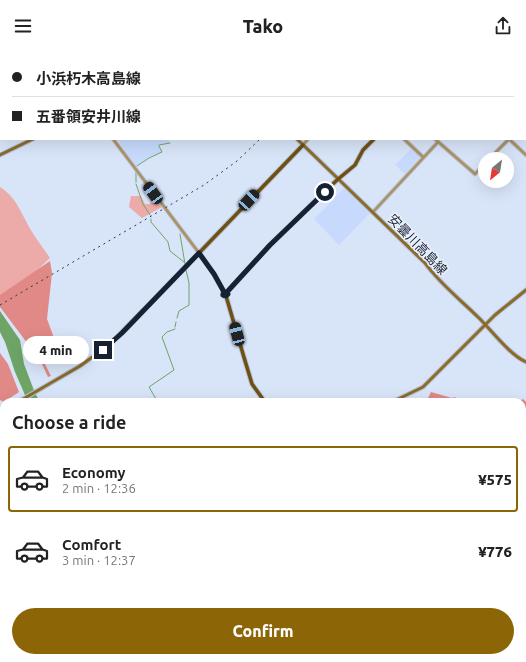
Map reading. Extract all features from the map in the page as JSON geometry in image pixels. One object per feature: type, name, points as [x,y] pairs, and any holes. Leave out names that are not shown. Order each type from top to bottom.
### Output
[{"type":"main road","points":[[0,156],[31,140]]},
{"type":"main road","name":"安曇川高島線","points":[[298,140],[425,263],[437,278],[514,354],[526,362]]},
{"type":"main road","points":[[226,294],[270,245],[338,178],[355,165],[363,150],[373,140]]},
{"type":"main road","points":[[25,398],[95,356],[116,338],[303,145]]},
{"type":"main road","points":[[199,253],[226,294],[242,354],[252,384],[262,398]]},
{"type":"main road","points":[[400,398],[423,387],[495,315],[526,290]]},
{"type":"street","points":[[114,140],[199,253]]},
{"type":"street","points":[[303,145],[307,140]]},
{"type":"street","points":[[405,140],[423,157]]},
{"type":"street","points":[[496,152],[508,140]]},
{"type":"street","points":[[510,140],[526,155]]},
{"type":"street","points":[[373,212],[438,142],[475,174],[478,171]]},
{"type":"shaded area","points":[[118,140],[169,140],[169,143],[158,144],[162,152],[149,157],[135,167],[125,153]]},
{"type":"shaded area","points":[[411,149],[419,156],[419,159],[405,174],[395,165]]},
{"type":"shaded area","points":[[0,187],[14,200],[31,231],[50,258],[32,275],[0,296]]},
{"type":"shaded area","points":[[345,187],[371,212],[339,245],[314,219]]},
{"type":"shaded area","points":[[131,196],[141,196],[145,204],[153,202],[156,204],[159,203],[162,207],[142,218],[129,207]]},
{"type":"shaded area","points":[[50,261],[52,273],[47,319],[57,346],[55,351],[46,360],[45,364],[51,376],[48,377],[40,360],[0,307],[0,295]]},
{"type":"shaded area","points":[[0,311],[20,340],[24,364],[38,398],[26,398],[0,332]]},
{"type":"shaded area","points":[[0,353],[8,364],[19,392],[10,398],[0,398]]},
{"type":"shaded area","points":[[431,392],[452,398],[428,398]]},
{"type":"waterway","points":[[159,145],[170,143]]},
{"type":"waterway","points":[[137,166],[162,152],[159,146]]},
{"type":"waterway","points":[[136,172],[136,182]]},
{"type":"waterway","points":[[136,184],[143,204],[150,215]]},
{"type":"waterway","points":[[151,219],[151,222],[168,242],[170,251],[184,262]]},
{"type":"waterway","points":[[180,234],[185,264]]},
{"type":"waterway","points":[[177,318],[179,311],[189,305],[189,283],[186,270]]},
{"type":"waterway","points":[[175,327],[176,322]]},
{"type":"waterway","points":[[155,398],[149,387],[174,370],[162,337],[167,332],[175,329]]},
{"type":"railway","points":[[0,305],[204,185],[237,161],[259,140]]},
{"type":"route","points":[[103,350],[122,333],[199,253],[221,285],[224,292],[223,295],[225,297],[228,294],[227,292],[270,245],[325,192]]}]
